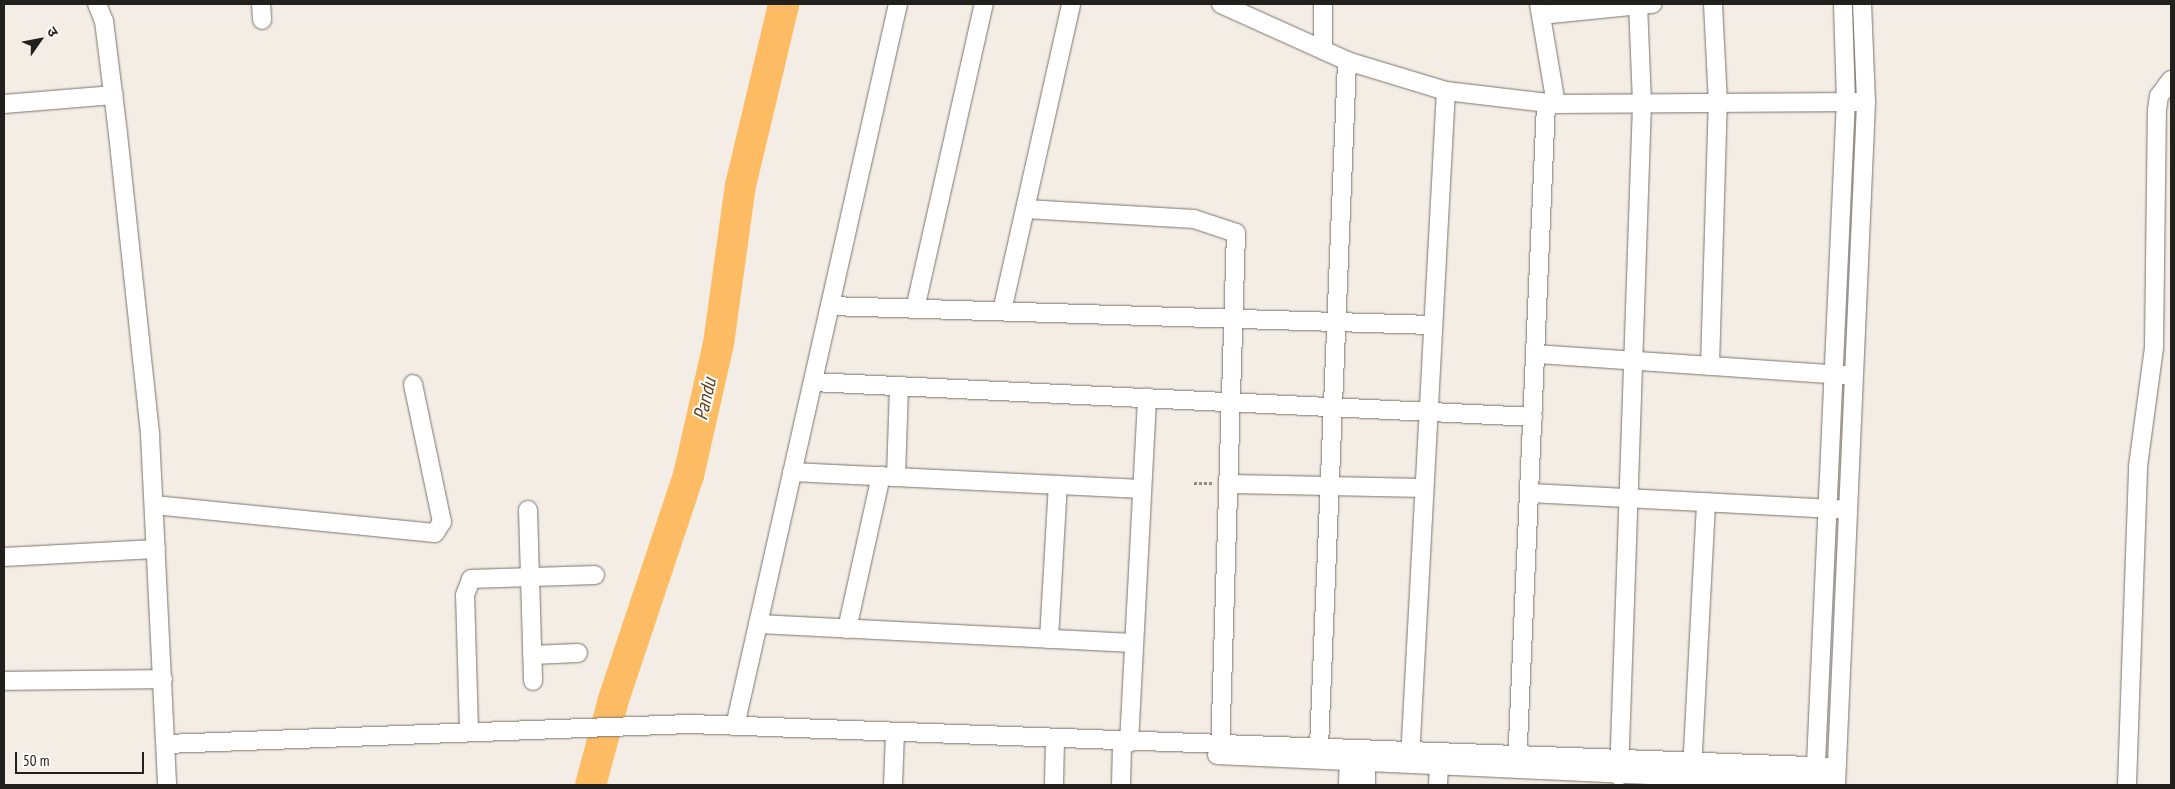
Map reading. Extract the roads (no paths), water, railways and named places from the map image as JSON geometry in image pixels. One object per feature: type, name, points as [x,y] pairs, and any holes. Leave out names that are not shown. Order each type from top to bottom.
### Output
[{"type":"street","points":[[97,4],[104,21],[114,95],[154,505],[168,785]]},
{"type":"street","points":[[735,726],[898,4]]},
{"type":"street","points":[[915,309],[984,4]]},
{"type":"street","points":[[1002,312],[1071,4]]},
{"type":"street","points":[[1221,4],[1347,61],[1446,91],[1551,104],[1866,102]]},
{"type":"street","points":[[1323,4],[1323,50]]},
{"type":"street","points":[[1517,762],[1536,354],[1551,104],[1540,9],[1645,4],[1619,768]]},
{"type":"street","points":[[1710,366],[1718,103],[1713,4]]},
{"type":"street","points":[[1815,778],[1846,101],[1843,4]]},
{"type":"street","points":[[1220,749],[1358,758],[1410,756],[1619,768],[1692,779],[1836,779],[1866,102],[1862,4]]},
{"type":"street","points":[[1319,747],[1334,329],[1347,61]]},
{"type":"street","points":[[2127,785],[2138,466],[2154,347],[2157,110],[2158,96],[2171,80]]},
{"type":"street","points":[[1410,756],[1423,488],[1419,410],[1432,325],[1446,91]]},
{"type":"street","points":[[4,104],[114,95]]},
{"type":"street","points":[[1026,209],[1194,220],[1236,233],[1233,319],[1238,401],[1230,484],[1220,749]]},
{"type":"street","points":[[1840,244],[1860,246]]},
{"type":"street","points":[[830,306],[1233,319],[1334,329],[1432,325]]},
{"type":"street","points":[[1536,354],[1854,376]]},
{"type":"street","points":[[812,382],[1238,401],[1533,417]]},
{"type":"street","points":[[154,505],[435,533],[442,522],[413,384]]},
{"type":"street","points":[[847,629],[889,477],[899,386]]},
{"type":"street","points":[[1121,785],[1134,643],[1147,397]]},
{"type":"street","points":[[792,472],[1142,489]]},
{"type":"street","points":[[1230,484],[1330,478],[1423,488]]},
{"type":"street","points":[[1049,639],[1058,485]]},
{"type":"street","points":[[1530,493],[1848,510]]},
{"type":"street","points":[[1692,779],[1706,502]]},
{"type":"street","points":[[528,510],[533,681]]},
{"type":"street","points":[[4,557],[156,549]]},
{"type":"street","points":[[470,729],[466,586],[479,576],[595,575]]},
{"type":"street","points":[[758,624],[1134,643]]},
{"type":"street","points":[[1823,631],[1842,632]]},
{"type":"street","points":[[532,655],[578,653]]},
{"type":"street","points":[[4,681],[163,679]]},
{"type":"street","points":[[166,744],[470,729],[690,724],[1125,743],[1138,749],[1319,747],[1358,758]]},
{"type":"street","points":[[893,785],[895,733]]},
{"type":"street","points":[[1054,785],[1055,740]]},
{"type":"street","points":[[1410,756],[1439,766],[1517,762],[1594,779],[1619,768],[1692,761],[1815,778]]},
{"type":"street","points":[[1348,785],[1358,758]]},
{"type":"street","points":[[1358,758],[1366,785]]},
{"type":"street","points":[[1438,785],[1439,766]]},
{"type":"waterway","name":"Pandu","points":[[590,785],[613,699],[688,475],[718,343],[740,185],[783,4]]}]
